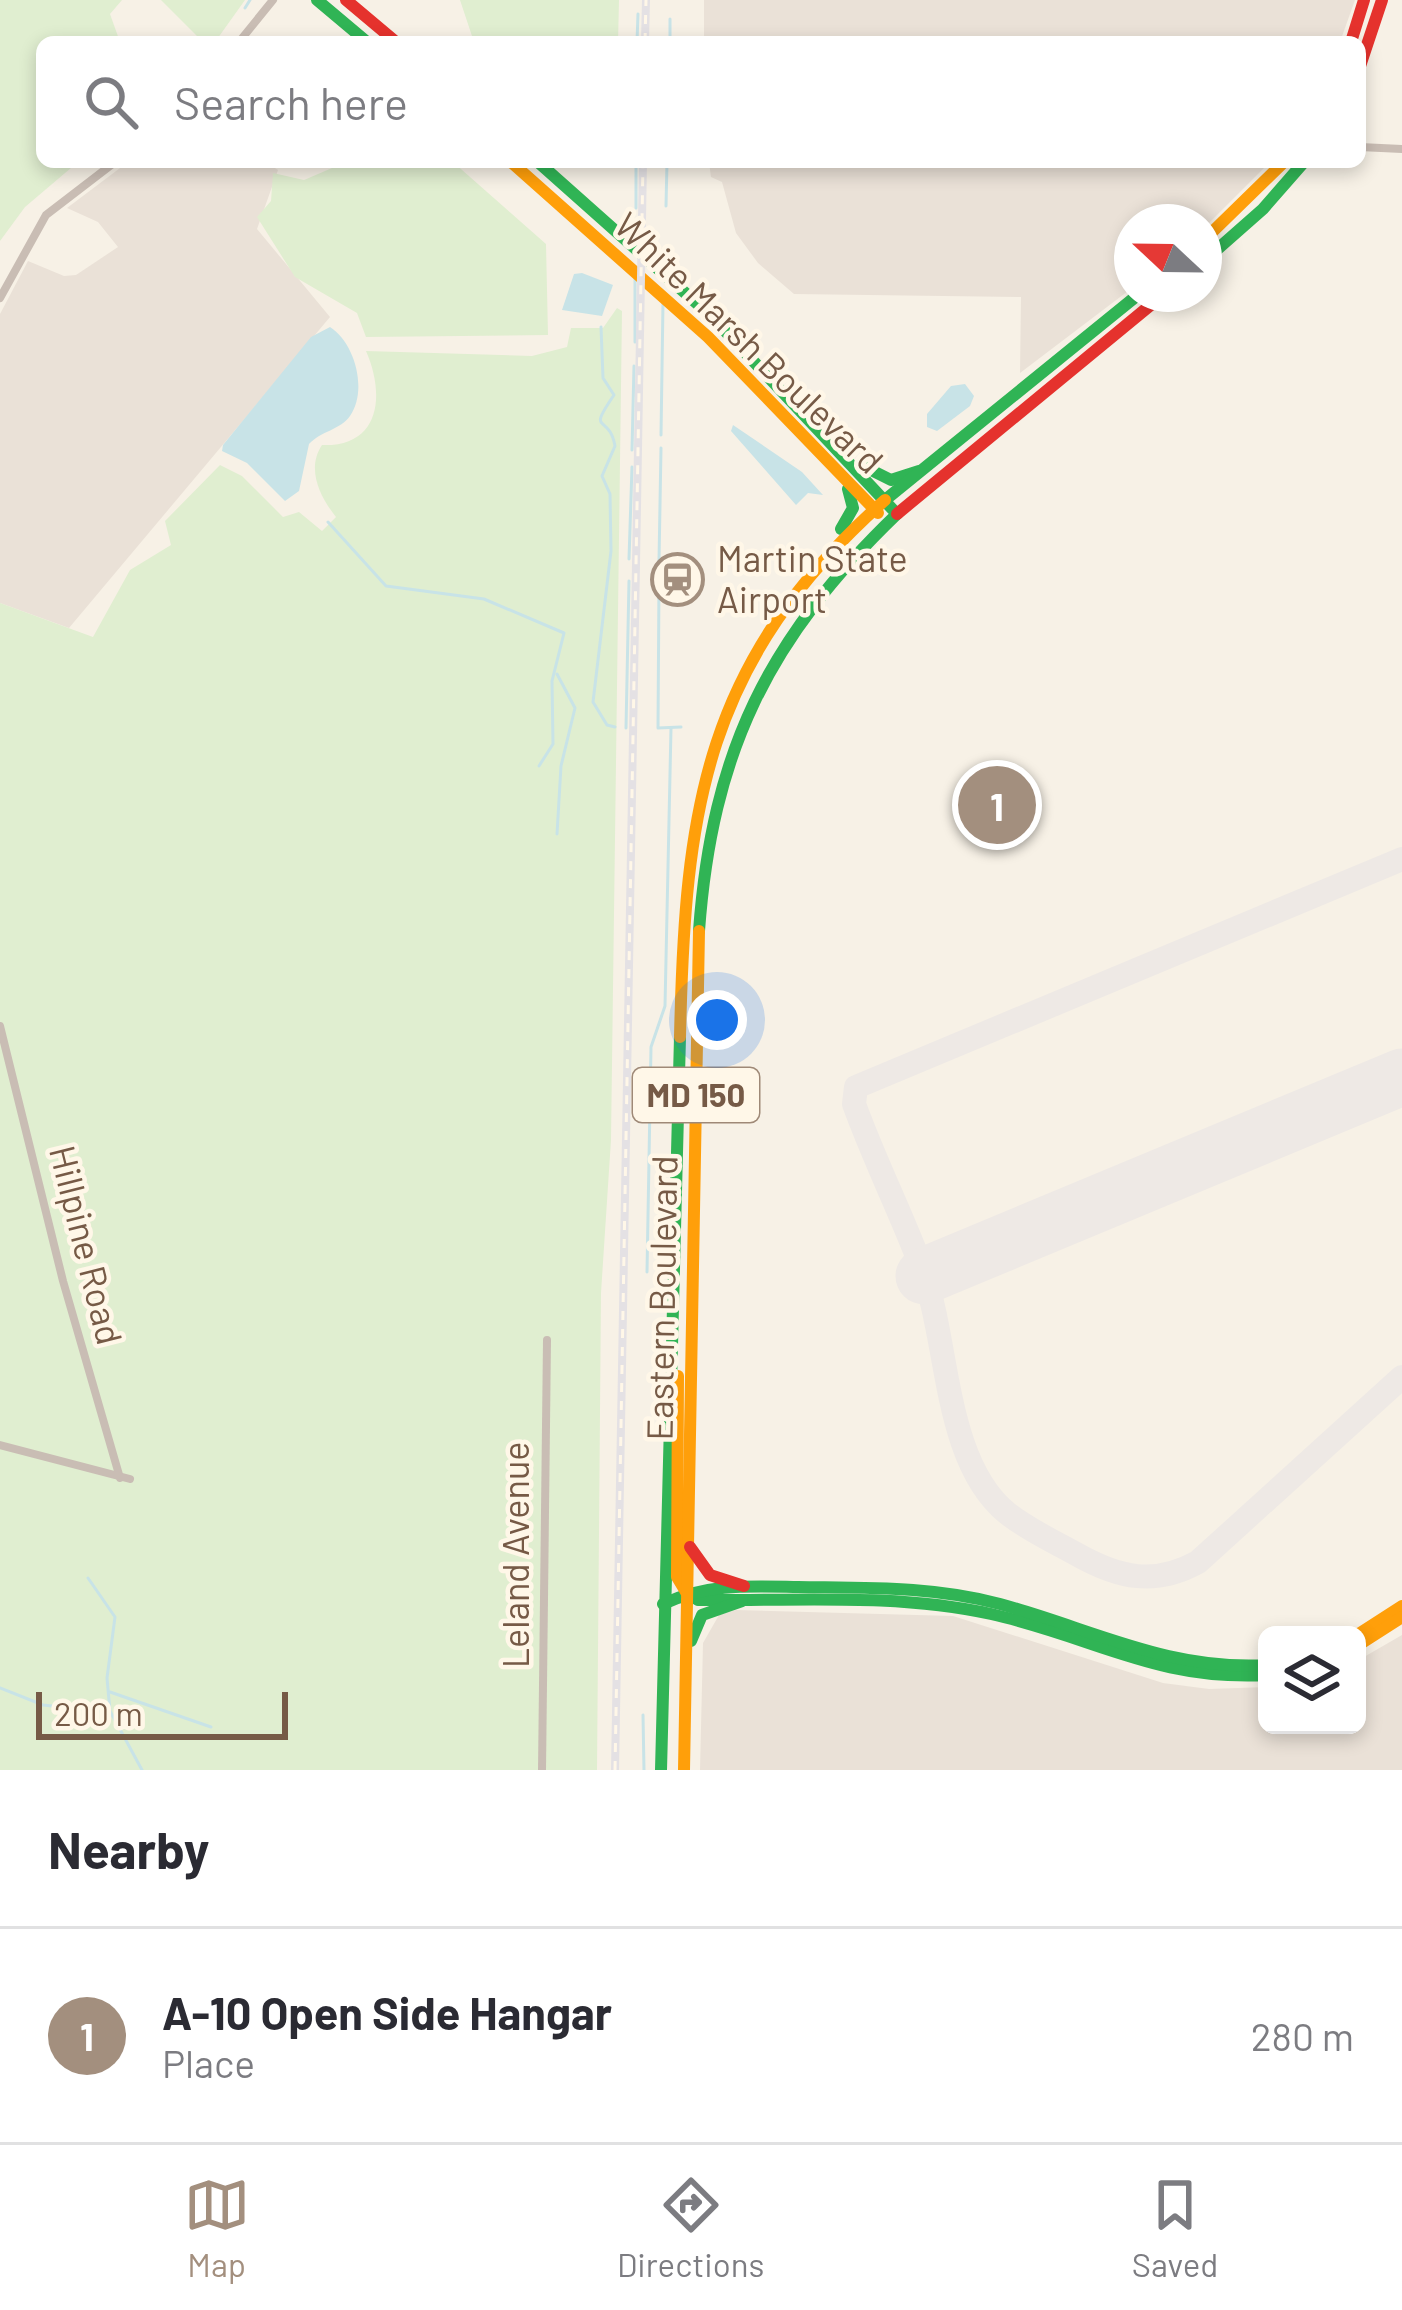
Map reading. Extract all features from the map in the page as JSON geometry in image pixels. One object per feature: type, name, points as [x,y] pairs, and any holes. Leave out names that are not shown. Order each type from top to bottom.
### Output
[{"type":"main road","points":[[317,0],[360,36]]},
{"type":"main road","points":[[346,0],[389,36]]},
{"type":"main road","points":[[1353,36],[1364,0]]},
{"type":"main road","points":[[1366,48],[1382,0]]},
{"type":"main road","name":"White Marsh Boulevard","points":[[518,168],[708,337],[880,504]]},
{"type":"main road","name":"White Marsh Boulevard","points":[[545,168],[710,315],[831,441],[892,518]]},
{"type":"main road","points":[[1222,222],[1278,168]]},
{"type":"main road","points":[[1222,245],[1299,168]]},
{"type":"main road","name":"Eastern Boulevard","points":[[661,1770],[683,905],[694,810],[720,721],[743,669],[784,604],[826,553],[1116,312]]},
{"type":"main road","name":"Eastern Boulevard","points":[[684,1770],[698,947],[710,814],[740,721],[779,646],[829,580],[892,518],[1142,312]]},
{"type":"main road","points":[[799,428],[802,442],[854,499],[852,513],[826,553]]},
{"type":"main road","points":[[831,441],[878,477],[891,480],[919,471]]},
{"type":"main road","points":[[674,1315],[677,1577],[686,1592]]},
{"type":"main road","points":[[688,1543],[704,1570],[743,1593]]},
{"type":"main road","points":[[663,1604],[698,1586],[743,1593],[1002,1604],[1169,1663],[1208,1668],[1258,1665]]},
{"type":"main road","points":[[685,1690],[698,1620],[711,1608],[743,1593]]},
{"type":"main road","points":[[931,1598],[1011,1618],[1170,1674],[1258,1676]]},
{"type":"main road","points":[[1366,1629],[1402,1606]]},
{"type":"main road","points":[[1366,1640],[1402,1617]]},
{"type":"street","points":[[244,36],[273,0]]},
{"type":"street","points":[[1366,147],[1402,149]]},
{"type":"street","points":[[0,298],[46,215],[107,168]]},
{"type":"street","name":"Hillpine Road","points":[[0,1026],[125,1479],[0,1444]]},
{"type":"street","name":"Leland Avenue","points":[[542,1770],[547,1340]]},
{"type":"shaded area","points":[[704,0],[1355,0],[1342,36],[704,36]]},
{"type":"shaded area","points":[[120,168],[275,168],[257,229],[330,317],[69,628],[0,603],[0,314],[28,261],[64,276],[76,275],[118,247],[98,222],[67,208]]},
{"type":"shaded area","points":[[710,168],[1264,168],[1222,210],[1222,204],[1114,204],[1114,302],[1020,373],[1021,297],[794,294],[758,263],[736,233],[722,182],[711,177]]},
{"type":"shaded area","points":[[736,1610],[953,1616],[1163,1683],[1209,1689],[1258,1687],[1258,1734],[1366,1734],[1366,1656],[1402,1635],[1402,1770],[700,1770],[703,1643],[719,1615]]},
{"type":"green space","points":[[0,0],[122,0],[110,14],[118,36],[36,36],[36,168],[71,168],[25,207],[0,241]]},
{"type":"green space","points":[[161,0],[245,0],[219,36],[197,36]]},
{"type":"green space","points":[[460,0],[619,0],[618,36],[472,36]]},
{"type":"green space","points":[[332,168],[460,168],[546,244],[548,335],[366,337],[357,313],[295,277],[257,217],[271,201],[273,173],[304,180]]},
{"type":"green space","points":[[617,308],[622,311],[611,1140],[601,1293],[597,1770],[0,1770],[0,603],[93,637],[130,570],[171,545],[165,521],[220,465],[242,476],[283,517],[299,512],[322,531],[336,517],[317,482],[317,454],[322,445],[356,437],[373,415],[375,384],[366,351],[532,356],[567,347],[571,328],[603,328]]},
{"type":"water","points":[[574,274],[613,285],[602,316],[562,310]]},
{"type":"water","points":[[330,327],[352,355],[358,381],[355,405],[346,421],[309,444],[299,491],[285,501],[247,463],[222,451],[223,445],[311,337]]},
{"type":"water","points":[[965,384],[974,396],[970,406],[937,431],[927,427],[927,414],[951,386]]},
{"type":"water","points":[[733,425],[802,472],[823,495],[808,493],[796,505],[731,431]]},
{"type":"waterway","points":[[245,8],[250,0]]},
{"type":"waterway","points":[[637,36],[638,14]]},
{"type":"waterway","points":[[670,19],[670,36]]},
{"type":"waterway","points":[[636,168],[636,208]]},
{"type":"waterway","points":[[666,206],[667,168]]},
{"type":"waterway","points":[[635,277],[635,342]]},
{"type":"waterway","points":[[661,435],[663,302]]},
{"type":"waterway","points":[[601,327],[603,378],[614,395],[600,420],[615,446],[602,476],[610,494],[611,551],[593,702],[607,725],[615,727]]},
{"type":"waterway","points":[[632,450],[634,366]]},
{"type":"waterway","points":[[659,561],[661,448]]},
{"type":"waterway","points":[[629,559],[632,467]]},
{"type":"waterway","points":[[328,522],[386,586],[484,599],[564,633],[552,681],[553,744],[539,766]]},
{"type":"waterway","points":[[626,728],[629,581]]},
{"type":"waterway","points":[[659,581],[658,728],[681,727]]},
{"type":"waterway","points":[[557,674],[575,708],[561,766],[557,834]]},
{"type":"waterway","points":[[647,1272],[651,1047],[665,1006],[671,728]]},
{"type":"waterway","points":[[88,1578],[115,1617],[107,1678],[110,1711],[142,1770]]},
{"type":"waterway","points":[[0,1688],[43,1705],[108,1712]]},
{"type":"waterway","points":[[110,1692],[211,1727]]},
{"type":"waterway","points":[[643,1715],[644,1770]]},
{"type":"taxiway","points":[[1402,859],[856,1087],[854,1104],[924,1274],[951,1401],[971,1464],[986,1491],[1007,1513],[1093,1563],[1123,1574],[1152,1576],[1198,1562],[1402,1377]]},
{"type":"runway","points":[[924,1276],[1402,1077]]},
{"type":"railway","points":[[645,36],[646,0]]},
{"type":"railway","points":[[615,1770],[643,168]]},
{"type":"traffic: fast","points":[[317,0],[360,36]]},
{"type":"traffic: fast","points":[[545,168],[710,315],[897,514],[813,606],[754,702],[717,808],[699,931]]},
{"type":"traffic: fast","points":[[1222,245],[1299,168]]},
{"type":"traffic: fast","points":[[885,500],[1117,312]]},
{"type":"traffic: fast","points":[[865,467],[891,480],[919,471]]},
{"type":"traffic: fast","points":[[841,529],[853,508],[848,489]]},
{"type":"traffic: fast","points":[[661,1770],[680,1037]]},
{"type":"traffic: fast","points":[[663,1604],[696,1592],[746,1586],[925,1591],[1000,1604],[1164,1655],[1258,1665]]},
{"type":"traffic: fast","points":[[686,1592],[698,1600],[845,1600],[955,1607],[1028,1623],[1158,1664],[1258,1675]]},
{"type":"traffic: fast","points":[[691,1641],[702,1615],[742,1601]]},
{"type":"traffic: slow","points":[[518,168],[708,337],[878,513]]},
{"type":"traffic: slow","points":[[1222,222],[1278,168]]},
{"type":"traffic: slow","points":[[680,1037],[689,879],[699,809],[716,743],[742,680],[777,620],[824,560],[885,500]]},
{"type":"traffic: slow","points":[[684,1770],[699,931]]},
{"type":"traffic: slow","points":[[678,1376],[677,1577],[686,1592]]},
{"type":"traffic: slow","points":[[1366,1629],[1402,1606]]},
{"type":"traffic: slow","points":[[1366,1640],[1402,1617]]},
{"type":"traffic: jam","points":[[346,0],[389,36]]},
{"type":"traffic: jam","points":[[1353,36],[1364,0]]},
{"type":"traffic: jam","points":[[1366,48],[1382,0]]},
{"type":"traffic: jam","points":[[897,514],[1142,312]]},
{"type":"traffic: jam","points":[[690,1547],[710,1575],[744,1586]]},
{"type":"place","name":"Martin State Airport","points":[[678,580]]},
{"type":"place","name":"A-10 Open Side Hangar","points":[[997,805]]}]
